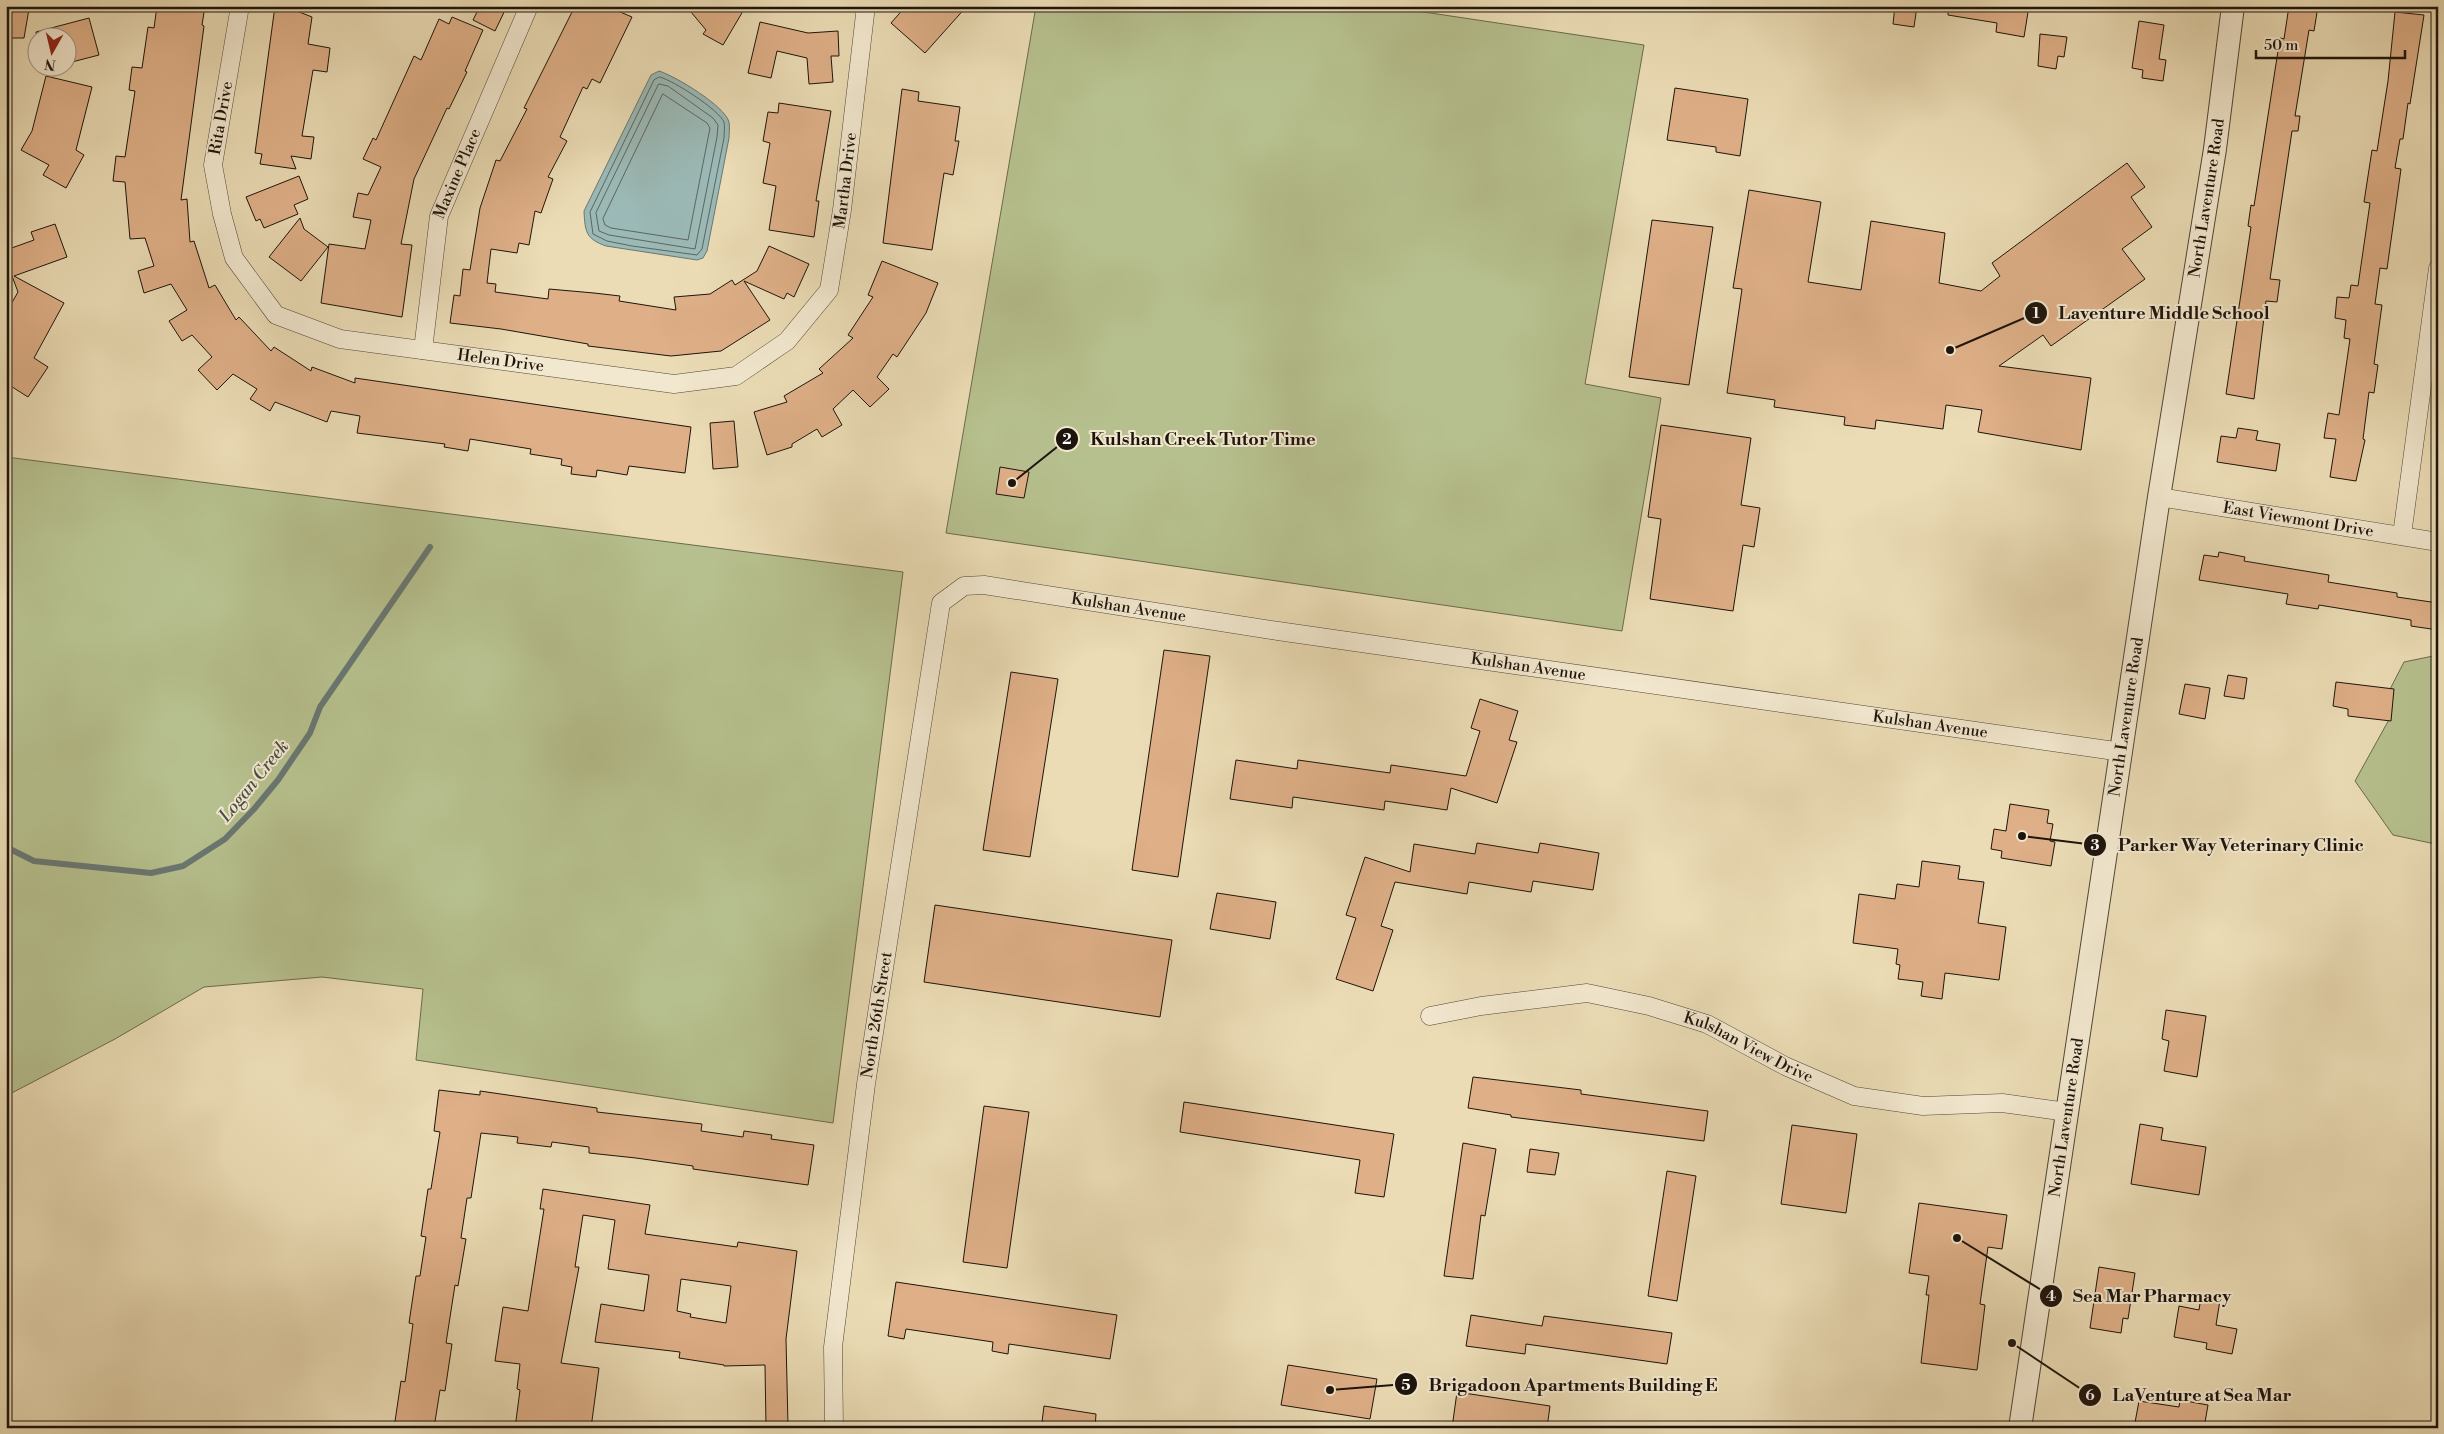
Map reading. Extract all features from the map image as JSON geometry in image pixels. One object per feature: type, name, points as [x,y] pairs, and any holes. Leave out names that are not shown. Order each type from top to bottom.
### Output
[{"type":"street","name":"Rita Drive","points":[[234,258],[222,214],[213,165],[240,6]]},
{"type":"street","name":"Maxine Place","points":[[423,350],[438,216],[528,6]]},
{"type":"street","name":"Martha Drive","points":[[787,341],[829,290],[842,210],[866,6]]},
{"type":"street","name":"North Laventure Road","points":[[2020,1428],[2159,497],[2215,148],[2233,6]]},
{"type":"street","name":"Helen Drive","points":[[234,258],[276,315],[340,339],[674,384],[736,376],[787,341]]},
{"type":"street","points":[[2402,535],[2438,268]]},
{"type":"street","name":"East Viewmont Drive","points":[[2159,497],[2438,542]]},
{"type":"street","name":"Kulshan Avenue","points":[[941,604],[964,586],[984,585],[1278,631],[2122,752]]},
{"type":"street","name":"North 26th Street","points":[[834,1428],[833,1347],[866,1084],[902,843],[941,604]]},
{"type":"street","name":"Kulshan View Drive","points":[[1430,1016],[1481,1006],[1587,993],[1649,1006],[1707,1024],[1784,1066],[1854,1096],[1923,1106],[2002,1103],[2067,1112]]},
{"type":"green space","points":[[1036,6],[1384,6],[1644,45],[1585,384],[1661,398],[1622,631],[946,533]]},
{"type":"green space","points":[[6,457],[903,572],[833,1123],[416,1060],[423,989],[322,977],[204,987],[115,1039],[6,1096]]},
{"type":"green space","points":[[2438,655],[2438,855],[2435,844],[2393,835],[2355,781],[2391,716],[2387,695],[2404,662]]},
{"type":"water","points":[[659,71],[687,85],[709,100],[726,115],[729,122],[729,138],[707,251],[703,258],[697,260],[606,246],[594,241],[586,229],[584,211],[651,75]]},
{"type":"building","points":[[6,6],[29,9],[24,38],[6,38]]},
{"type":"building","points":[[157,6],[205,6],[181,200],[187,199],[190,242],[194,241],[209,288],[215,285],[236,320],[239,317],[271,351],[274,347],[311,371],[312,367],[355,383],[355,378],[691,427],[685,473],[629,466],[627,475],[597,470],[596,477],[571,474],[572,467],[561,465],[562,459],[530,454],[531,449],[470,439],[468,451],[444,447],[445,444],[357,433],[360,416],[331,411],[327,422],[275,402],[270,411],[250,399],[257,389],[233,374],[217,390],[198,370],[212,357],[192,335],[182,341],[169,321],[187,310],[171,284],[144,293],[138,271],[154,266],[145,238],[130,239],[125,182],[113,181],[116,156],[125,157],[135,91],[129,90],[132,67],[142,68],[148,27],[154,28]]},
{"type":"building","points":[[275,6],[284,6],[312,17],[308,44],[330,48],[327,72],[313,70],[302,136],[314,137],[311,159],[291,156],[296,169],[260,164],[262,154],[255,153]]},
{"type":"building","points":[[480,6],[507,6],[495,31],[473,20]]},
{"type":"building","points":[[575,6],[606,6],[632,17],[600,83],[592,79],[587,89],[583,87],[560,137],[567,141],[548,177],[553,179],[541,213],[535,211],[529,245],[519,243],[517,253],[491,249],[487,283],[496,284],[495,292],[548,299],[549,289],[594,293],[620,296],[619,301],[676,310],[674,297],[710,294],[732,280],[735,285],[757,271],[769,246],[809,264],[794,297],[787,293],[784,299],[744,281],[770,320],[721,351],[671,356],[588,346],[588,344],[501,329],[450,323],[454,295],[460,296],[463,269],[470,270],[480,208],[496,160],[500,161],[527,109],[524,108]]},
{"type":"building","points":[[686,6],[746,6],[723,45],[703,34],[706,30]]},
{"type":"building","points":[[906,6],[967,6],[925,53],[891,23]]},
{"type":"building","points":[[1895,6],[1917,6],[1914,27],[1893,24]]},
{"type":"building","points":[[1948,6],[2029,6],[2024,37],[1996,32],[1997,23],[1948,15]]},
{"type":"building","points":[[2289,6],[2318,6],[2314,31],[2309,30],[2295,116],[2300,116],[2298,131],[2292,131],[2270,279],[2280,280],[2277,302],[2266,301],[2254,399],[2226,394],[2251,227],[2248,226],[2251,205],[2254,206],[2280,38],[2284,39]]},
{"type":"building","points":[[2395,12],[2424,15],[2410,104],[2408,103],[2403,139],[2400,139],[2395,168],[2401,169],[2387,269],[2380,268],[2375,304],[2382,305],[2374,364],[2378,365],[2374,393],[2369,392],[2363,439],[2365,440],[2356,481],[2330,477],[2336,439],[2324,438],[2328,413],[2339,415],[2350,339],[2344,338],[2346,320],[2335,318],[2337,297],[2349,298],[2351,285],[2358,286],[2370,203],[2364,202],[2372,150],[2377,151],[2388,81]]},
{"type":"building","points":[[452,17],[483,30],[465,71],[467,72],[449,109],[447,108],[414,179],[401,244],[412,245],[402,317],[321,303],[329,244],[365,249],[371,220],[353,217],[358,193],[368,195],[381,167],[363,159],[373,138],[376,140],[414,56],[421,60],[439,19],[449,24]]},
{"type":"building","points":[[89,18],[99,55],[78,60],[78,28],[51,28]]},
{"type":"building","points":[[2139,21],[2164,25],[2159,59],[2166,60],[2163,81],[2142,78],[2143,70],[2132,68]]},
{"type":"building","points":[[760,22],[808,33],[838,31],[839,56],[831,56],[833,82],[809,84],[807,58],[777,51],[771,78],[748,73]]},
{"type":"building","points":[[2040,34],[2067,37],[2064,57],[2058,56],[2056,69],[2038,66]]},
{"type":"building","points":[[45,78],[54,78],[92,87],[76,150],[84,155],[66,188],[43,175],[49,165],[21,150],[32,131]]},
{"type":"building","points":[[1675,88],[1748,99],[1740,156],[1716,152],[1716,147],[1667,140]]},
{"type":"building","points":[[902,89],[919,92],[918,101],[960,107],[955,141],[959,141],[953,175],[944,173],[932,250],[883,243]]},
{"type":"building","points":[[779,103],[831,111],[816,201],[819,201],[814,237],[769,230],[776,186],[763,183],[770,143],[763,141],[768,112],[778,113]]},
{"type":"building","points":[[2127,163],[2145,187],[2131,197],[2152,227],[2122,249],[2145,279],[2051,346],[2043,335],[1999,366],[2091,378],[2081,450],[1978,432],[1982,410],[1946,405],[1943,429],[1876,420],[1875,429],[1844,425],[1845,417],[1774,407],[1775,400],[1727,393],[1742,289],[1733,288],[1749,190],[1821,202],[1808,282],[1861,290],[1871,221],[1945,233],[1939,283],[1981,291],[2000,276],[1992,263]]},
{"type":"building","points":[[299,176],[308,199],[294,205],[298,214],[264,228],[260,219],[256,221],[246,197]]},
{"type":"building","points":[[300,218],[304,229],[328,247],[301,281],[269,257]]},
{"type":"building","points":[[1652,220],[1713,227],[1689,385],[1629,377]]},
{"type":"building","points":[[55,224],[67,257],[14,276],[64,303],[34,358],[48,367],[28,397],[6,383],[12,374],[6,370],[6,313],[18,292],[6,260],[6,250],[34,240],[31,232]]},
{"type":"building","points":[[882,261],[938,283],[926,313],[897,357],[893,354],[877,377],[889,389],[870,407],[853,390],[833,409],[842,425],[822,437],[817,429],[792,444],[792,447],[767,455],[754,412],[787,402],[784,396],[823,373],[819,369],[853,338],[848,335],[873,297],[868,295]]},
{"type":"building","points":[[734,421],[738,467],[713,469],[710,423]]},
{"type":"building","points":[[1661,425],[1751,438],[1741,505],[1760,508],[1754,547],[1743,545],[1733,611],[1650,599],[1661,519],[1648,517]]},
{"type":"building","points":[[2238,428],[2258,431],[2256,440],[2280,444],[2276,471],[2217,462],[2221,436],[2236,438]]},
{"type":"building","points":[[1000,467],[1029,472],[1024,498],[996,494]]},
{"type":"building","points":[[2219,552],[2245,557],[2244,561],[2329,575],[2328,582],[2397,593],[2397,597],[2438,603],[2438,630],[2411,626],[2411,620],[2319,605],[2318,609],[2286,604],[2288,594],[2199,580],[2204,555],[2218,557]]},
{"type":"building","points":[[1164,650],[1210,656],[1178,877],[1132,870]]},
{"type":"building","points":[[1011,672],[1058,679],[1030,857],[983,850]]},
{"type":"building","points":[[2228,675],[2247,678],[2244,699],[2224,696]]},
{"type":"building","points":[[2336,682],[2394,689],[2391,721],[2348,716],[2348,709],[2333,706]]},
{"type":"building","points":[[2185,684],[2210,688],[2205,719],[2179,714]]},
{"type":"building","points":[[1480,699],[1518,711],[1509,740],[1517,742],[1497,803],[1451,788],[1447,810],[1385,801],[1384,810],[1293,797],[1292,808],[1230,799],[1236,760],[1297,769],[1298,760],[1390,773],[1391,765],[1466,776],[1480,731],[1471,728]]},
{"type":"building","points":[[2010,804],[2049,810],[2047,823],[2053,824],[2050,841],[2055,842],[2051,866],[2001,858],[2002,851],[1991,849],[1994,829],[2006,831]]},
{"type":"building","points":[[1477,843],[1538,853],[1540,843],[1599,853],[1593,890],[1533,881],[1531,892],[1469,882],[1467,894],[1395,882],[1381,926],[1393,930],[1373,991],[1336,979],[1356,918],[1346,915],[1365,857],[1410,872],[1414,844],[1475,854]]},
{"type":"building","points":[[1922,861],[1960,866],[1958,879],[1984,882],[1978,923],[2006,927],[1999,980],[1945,973],[1942,999],[1921,996],[1923,982],[1898,979],[1900,965],[1896,964],[1898,949],[1853,943],[1859,894],[1895,899],[1897,884],[1919,887]]},
{"type":"building","points":[[1217,893],[1276,902],[1270,939],[1210,929]]},
{"type":"building","points":[[935,905],[1172,940],[1160,1017],[924,982]]},
{"type":"building","points":[[2166,1010],[2206,1016],[2197,1077],[2164,1071],[2169,1041],[2162,1039]]},
{"type":"building","points":[[1473,1077],[1581,1090],[1581,1094],[1708,1111],[1704,1141],[1511,1117],[1511,1115],[1468,1108]]},
{"type":"building","points":[[439,1090],[480,1095],[480,1091],[597,1108],[597,1112],[702,1124],[701,1131],[743,1137],[744,1131],[772,1135],[771,1139],[814,1145],[808,1185],[693,1169],[693,1166],[589,1153],[589,1147],[552,1142],[551,1147],[517,1143],[518,1137],[481,1133],[471,1198],[467,1198],[461,1238],[466,1239],[458,1286],[455,1285],[446,1343],[452,1344],[445,1391],[440,1390],[434,1428],[394,1428],[401,1381],[405,1382],[413,1324],[409,1323],[416,1276],[420,1276],[426,1237],[421,1236],[428,1189],[431,1189],[440,1132],[434,1131]]},
{"type":"building","points":[[1184,1102],[1394,1134],[1384,1197],[1355,1193],[1360,1160],[1180,1132]]},
{"type":"building","points":[[984,1106],[1029,1112],[1007,1268],[963,1262]]},
{"type":"building","points":[[2140,1124],[2163,1128],[2161,1140],[2206,1147],[2199,1195],[2131,1184]]},
{"type":"building","points":[[1792,1125],[1857,1134],[1846,1213],[1781,1204]]},
{"type":"building","points":[[1463,1143],[1496,1149],[1485,1216],[1481,1215],[1473,1279],[1444,1276]]},
{"type":"building","points":[[1530,1149],[1559,1153],[1555,1175],[1527,1172]]},
{"type":"building","points":[[1667,1171],[1696,1176],[1677,1301],[1648,1296]]},
{"type":"building","points":[[543,1189],[650,1205],[645,1234],[737,1247],[738,1242],[797,1251],[786,1339],[788,1426],[766,1427],[765,1365],[724,1366],[679,1358],[680,1352],[595,1342],[601,1304],[644,1311],[649,1275],[608,1269],[615,1220],[583,1215],[575,1267],[579,1267],[561,1363],[599,1368],[591,1428],[515,1428],[520,1390],[517,1389],[520,1364],[495,1361],[503,1307],[528,1311],[544,1209],[540,1209]],"holes":[[[681,1279],[731,1286],[726,1323],[690,1317],[691,1314],[677,1311]]]},
{"type":"building","points":[[1919,1203],[2007,1215],[2002,1249],[1988,1247],[1980,1304],[1985,1305],[1977,1370],[1921,1363],[1929,1295],[1926,1295],[1929,1276],[1909,1273]]},
{"type":"building","points":[[2099,1267],[2135,1273],[2128,1319],[2123,1318],[2121,1333],[2090,1328]]},
{"type":"building","points":[[896,1282],[1117,1315],[1110,1359],[1009,1344],[1008,1354],[992,1351],[993,1342],[906,1329],[904,1339],[888,1336]]},
{"type":"building","points":[[2201,1297],[2220,1300],[2216,1325],[2237,1329],[2232,1354],[2206,1349],[2207,1343],[2174,1337],[2179,1306],[2199,1310]]},
{"type":"building","points":[[1471,1315],[1542,1326],[1544,1316],[1672,1333],[1667,1364],[1526,1344],[1525,1354],[1466,1346]]},
{"type":"building","points":[[1288,1365],[1377,1379],[1370,1419],[1281,1405]]},
{"type":"building","points":[[1457,1392],[1550,1406],[1547,1428],[1452,1428]]},
{"type":"building","points":[[2180,1400],[2208,1405],[2204,1428],[2134,1428],[2139,1401],[2179,1407]]},
{"type":"building","points":[[1044,1406],[1096,1414],[1095,1428],[1049,1428],[1049,1423],[1042,1422]]},
{"type":"waterway","name":"Logan Creek","points":[[6,847],[34,861],[151,873],[183,866],[225,839],[254,809],[278,780],[310,733],[320,707],[430,547]]},
{"type":"place","name":"Laventure Middle School","points":[[1950,350]]},
{"type":"place","name":"Kulshan Creek Tutor Time","points":[[1012,483]]},
{"type":"place","name":"Parker Way Veterinary Clinic","points":[[2022,836]]},
{"type":"place","name":"Sea Mar Pharmacy","points":[[1957,1238]]},
{"type":"place","name":"LaVenture at Sea Mar","points":[[2012,1343]]},
{"type":"place","name":"Brigadoon Apartments Building E","points":[[1330,1390]]}]
